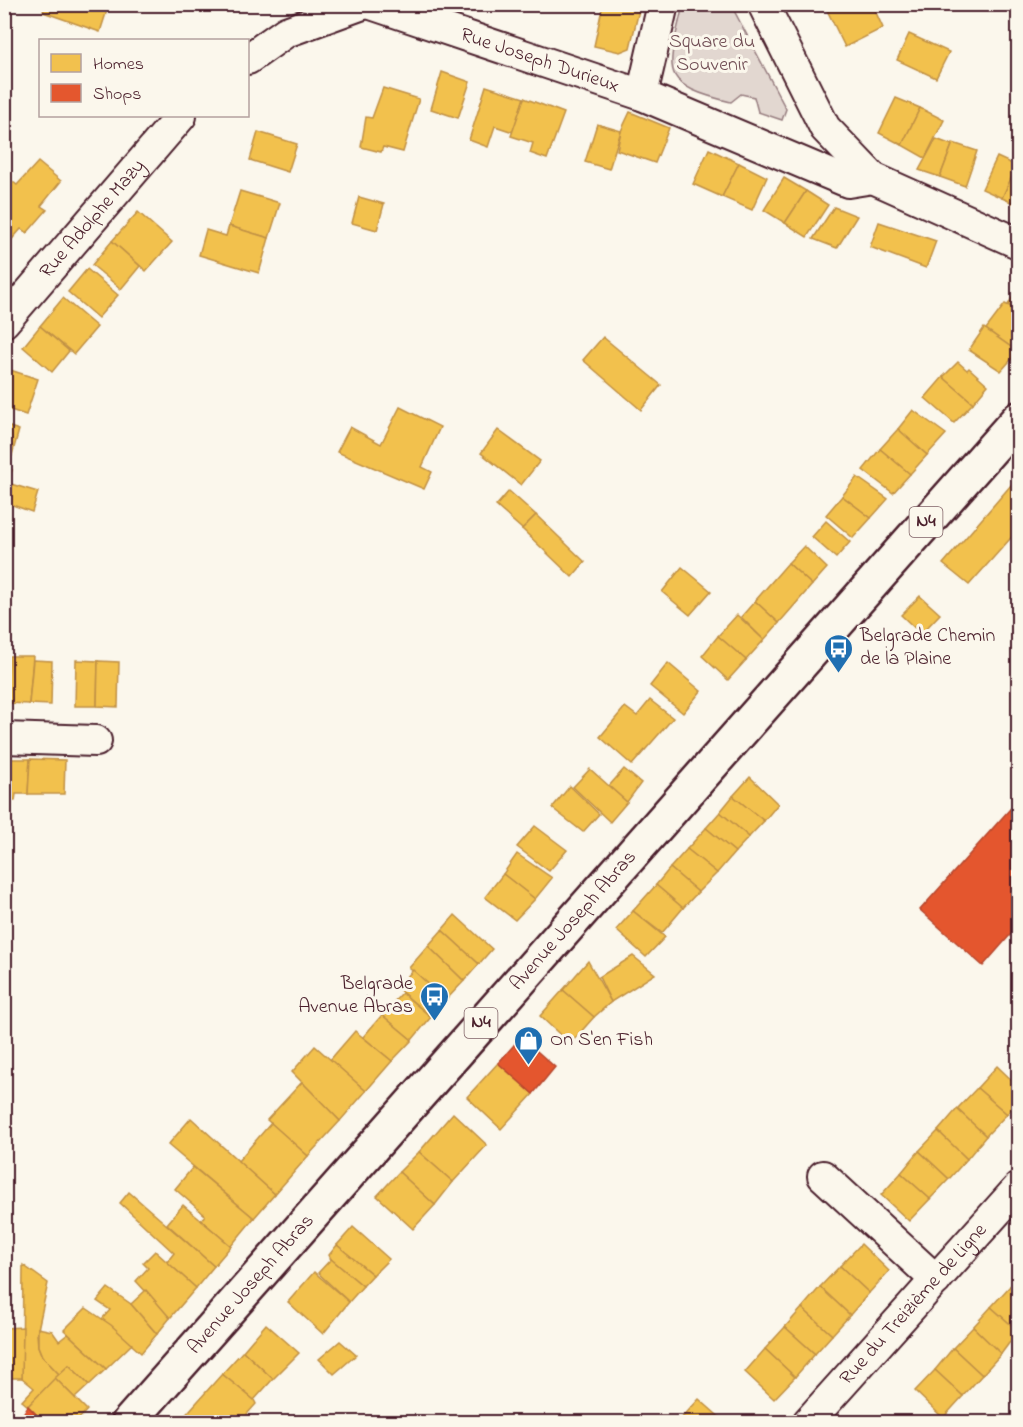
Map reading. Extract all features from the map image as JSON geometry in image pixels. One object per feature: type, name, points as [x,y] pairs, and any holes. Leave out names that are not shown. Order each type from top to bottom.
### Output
[{"type":"main road","name":"Avenue Joseph Abras","points":[[129,1422],[1018,419]]},
{"type":"street","points":[[249,58],[286,32],[363,4]]},
{"type":"street","name":"Rue Joseph Durieux","points":[[371,4],[642,95]]},
{"type":"street","points":[[663,4],[642,95],[848,182],[873,178]]},
{"type":"street","points":[[763,4],[825,128],[873,178],[1018,243]]},
{"type":"street","name":"Rue Adolphe Mazy","points":[[4,322],[180,117]]},
{"type":"street","points":[[4,738],[96,741]]},
{"type":"street","points":[[824,1176],[936,1280]]},
{"type":"street","name":"Rue du Treizième de Ligne","points":[[808,1422],[1018,1188]]},
{"type":"green space","name":"Square du Souvenir","points":[[683,5],[731,5],[786,109],[782,120],[758,112],[754,97],[741,94],[731,102],[690,89],[679,81],[673,72],[672,60]]},
{"type":"building: Homes","points":[[45,4],[109,4],[100,32],[43,12]]},
{"type":"building: Homes","points":[[603,4],[618,4],[639,10],[630,48],[620,52],[594,46]]},
{"type":"building: Homes","points":[[618,4],[641,4],[639,10]]},
{"type":"building: Homes","points":[[824,4],[872,4],[883,28],[845,47]]},
{"type":"building: Homes","points":[[909,34],[949,52],[936,78],[897,60]]},
{"type":"building: Homes","points":[[442,72],[470,82],[458,118],[431,109]]},
{"type":"building: Homes","points":[[486,86],[524,98],[513,132],[495,126],[488,147],[469,140]]},
{"type":"building: Homes","points":[[383,88],[419,99],[403,152],[383,147],[381,152],[361,147],[366,117],[372,118]]},
{"type":"building: Homes","points":[[524,98],[564,113],[547,159],[530,153],[533,143],[511,136]]},
{"type":"building: Homes","points":[[896,98],[920,108],[902,145],[879,133]]},
{"type":"building: Homes","points":[[920,108],[944,120],[925,158],[902,145]]},
{"type":"building: Homes","points":[[630,112],[669,128],[655,163],[617,150],[621,131]]},
{"type":"building: Homes","points":[[597,124],[621,131],[609,169],[585,162]]},
{"type":"building: Homes","points":[[258,132],[297,144],[288,172],[250,160]]},
{"type":"building: Homes","points":[[936,139],[952,145],[940,177],[919,170]]},
{"type":"building: Homes","points":[[953,143],[977,151],[965,186],[940,177]]},
{"type":"building: Homes","points":[[709,149],[739,163],[722,197],[693,184]]},
{"type":"building: Homes","points":[[997,157],[1017,166],[1002,198],[982,189]]},
{"type":"building: Homes","points":[[38,162],[61,181],[41,206],[47,210],[27,233],[21,229],[7,245],[4,242],[4,175],[17,185]]},
{"type":"building: Homes","points":[[739,163],[767,177],[752,210],[722,197]]},
{"type":"building: Homes","points":[[1018,163],[1018,205],[1002,198]]},
{"type":"building: Homes","points":[[784,178],[806,191],[785,223],[764,210]]},
{"type":"building: Homes","points":[[240,191],[280,203],[269,238],[229,226]]},
{"type":"building: Homes","points":[[806,191],[828,205],[807,237],[785,223]]},
{"type":"building: Homes","points":[[359,197],[384,204],[377,230],[352,223]]},
{"type":"building: Homes","points":[[834,207],[857,216],[837,248],[813,239]]},
{"type":"building: Homes","points":[[138,212],[172,242],[146,271],[112,241]]},
{"type":"building: Homes","points":[[879,222],[936,241],[926,268],[870,247]]},
{"type":"building: Homes","points":[[229,226],[269,238],[259,273],[199,255],[206,230],[226,236]]},
{"type":"building: Homes","points":[[112,241],[140,266],[121,289],[92,265]]},
{"type":"building: Homes","points":[[87,269],[118,295],[98,318],[68,292]]},
{"type":"building: Homes","points":[[1018,288],[1018,310],[1008,305]]},
{"type":"building: Homes","points":[[63,298],[97,327],[74,354],[40,326]]},
{"type":"building: Homes","points":[[1005,304],[1018,310],[1018,352],[986,329]]},
{"type":"building: Homes","points":[[40,326],[69,351],[52,372],[23,347]]},
{"type":"building: Homes","points":[[984,328],[1018,352],[1001,371],[969,350]]},
{"type":"building: Homes","points":[[603,337],[661,385],[641,410],[583,360]]},
{"type":"building: Homes","points":[[958,362],[967,370],[969,368],[988,385],[973,403],[943,377]]},
{"type":"building: Homes","points":[[4,368],[38,379],[26,415],[4,408]]},
{"type":"building: Homes","points":[[943,377],[973,403],[954,423],[925,398]]},
{"type":"building: Homes","points":[[400,407],[440,427],[422,467],[432,472],[424,489],[337,452],[350,427],[381,444]]},
{"type":"building: Homes","points":[[913,410],[946,434],[927,455],[898,429]]},
{"type":"building: Homes","points":[[4,425],[19,430],[12,455],[4,453]]},
{"type":"building: Homes","points":[[898,429],[927,455],[910,474],[880,449]]},
{"type":"building: Homes","points":[[498,430],[540,461],[521,485],[481,453]]},
{"type":"building: Homes","points":[[880,449],[910,474],[893,493],[863,470]]},
{"type":"building: Homes","points":[[4,453],[12,455],[8,468],[12,470],[8,483],[4,482]]},
{"type":"building: Homes","points":[[857,477],[888,499],[871,518],[842,496]]},
{"type":"building: Homes","points":[[1018,477],[1018,530],[969,585],[943,564]]},
{"type":"building: Homes","points":[[4,482],[38,492],[32,512],[4,502]]},
{"type":"building: Homes","points":[[509,491],[536,515],[522,529],[496,506]]},
{"type":"building: Homes","points":[[842,496],[871,518],[853,538],[826,515]]},
{"type":"building: Homes","points":[[536,515],[585,562],[572,577],[522,529]]},
{"type":"building: Homes","points":[[826,521],[850,542],[836,558],[812,537]]},
{"type":"building: Homes","points":[[804,546],[827,568],[812,585],[788,563]]},
{"type":"building: Homes","points":[[788,563],[812,585],[779,623],[755,601]]},
{"type":"building: Homes","points":[[682,567],[711,591],[690,615],[662,592]]},
{"type":"building: Homes","points":[[920,596],[940,614],[921,634],[901,615]]},
{"type":"building: Homes","points":[[755,601],[779,623],[764,640],[741,617]]},
{"type":"building: Homes","points":[[737,615],[764,640],[746,660],[718,636]]},
{"type":"building: Homes","points":[[718,636],[746,660],[728,680],[702,656]]},
{"type":"building: Homes","points":[[9,656],[33,656],[29,704],[7,703]]},
{"type":"building: Homes","points":[[33,660],[52,661],[51,705],[29,704]]},
{"type":"building: Homes","points":[[76,660],[98,661],[97,706],[75,706]]},
{"type":"building: Homes","points":[[98,661],[119,662],[118,707],[97,706]]},
{"type":"building: Homes","points":[[668,663],[701,691],[683,713],[650,686]]},
{"type":"building: Homes","points":[[650,700],[673,718],[632,765],[600,737],[625,707],[637,716]]},
{"type":"building: Homes","points":[[4,759],[30,759],[28,794],[16,794],[15,801],[4,800]]},
{"type":"building: Homes","points":[[30,759],[65,760],[64,794],[28,794]]},
{"type":"building: Homes","points":[[590,769],[627,802],[610,822],[573,787]]},
{"type":"building: Homes","points":[[624,769],[641,783],[627,802],[609,786]]},
{"type":"building: Homes","points":[[750,777],[778,804],[764,821],[733,796]]},
{"type":"building: Homes","points":[[570,786],[599,814],[583,832],[552,808]]},
{"type":"building: Homes","points":[[733,796],[764,821],[749,837],[720,812]]},
{"type":"building: Homes","points":[[720,812],[749,837],[735,852],[706,828]]},
{"type":"building: Homes","points":[[535,826],[567,850],[549,871],[517,847]]},
{"type":"building: Homes","points":[[706,828],[735,852],[717,873],[687,849]]},
{"type":"building: Homes","points":[[687,849],[717,873],[698,892],[670,868]]},
{"type":"building: Homes","points":[[517,854],[552,878],[535,899],[503,874]]},
{"type":"building: Homes","points":[[670,868],[698,892],[683,908],[656,885]]},
{"type":"building: Homes","points":[[503,874],[535,899],[515,920],[485,897]]},
{"type":"building: Homes","points":[[656,885],[683,908],[662,933],[633,911]]},
{"type":"building: Homes","points":[[633,911],[665,937],[646,957],[616,930]]},
{"type":"building: Homes","points":[[455,915],[492,949],[479,964],[442,930]]},
{"type":"building: Homes","points":[[442,930],[479,964],[464,981],[428,946]]},
{"type":"building: Homes","points":[[428,946],[464,981],[446,1000],[409,968]]},
{"type":"building: Homes","points":[[633,956],[655,974],[611,1002],[599,977]]},
{"type":"building: Homes","points":[[588,961],[611,1002],[594,1017],[563,990]]},
{"type":"building: Homes","points":[[413,970],[446,1000],[431,1017],[397,988]]},
{"type":"building: Homes","points":[[563,990],[594,1017],[570,1044],[540,1016]]},
{"type":"building: Homes","points":[[402,993],[431,1017],[412,1040],[382,1015]]},
{"type":"building: Homes","points":[[382,1015],[412,1040],[392,1061],[363,1037]]},
{"type":"building: Homes","points":[[355,1031],[392,1061],[366,1091],[330,1060]]},
{"type":"building: Homes","points":[[315,1046],[366,1091],[340,1121],[292,1072]]},
{"type":"building: Homes","points":[[498,1063],[533,1094],[501,1129],[467,1097]]},
{"type":"building: Homes","points":[[997,1066],[1018,1086],[1018,1101],[1007,1114],[977,1088]]},
{"type":"building: Homes","points":[[302,1082],[340,1121],[308,1156],[267,1120]]},
{"type":"building: Homes","points":[[977,1088],[1007,1114],[986,1136],[957,1109]]},
{"type":"building: Homes","points":[[957,1109],[986,1136],[967,1159],[938,1131]]},
{"type":"building: Homes","points":[[453,1113],[487,1145],[453,1182],[419,1152]]},
{"type":"building: Homes","points":[[191,1118],[275,1194],[254,1218],[168,1145]]},
{"type":"building: Homes","points":[[271,1123],[308,1156],[275,1194],[238,1161]]},
{"type":"building: Homes","points":[[938,1131],[967,1159],[949,1179],[919,1151]]},
{"type":"building: Homes","points":[[919,1151],[949,1179],[930,1199],[901,1173]]},
{"type":"building: Homes","points":[[419,1152],[453,1182],[435,1205],[399,1172]]},
{"type":"building: Homes","points":[[193,1167],[254,1218],[231,1246],[201,1220],[205,1215],[175,1189]]},
{"type":"building: Homes","points":[[399,1172],[435,1205],[413,1229],[377,1196]]},
{"type":"building: Homes","points":[[901,1173],[930,1199],[909,1221],[881,1195]]},
{"type":"building: Homes","points":[[129,1192],[214,1266],[196,1288],[167,1262],[174,1253],[120,1203]]},
{"type":"building: Homes","points":[[183,1205],[231,1246],[214,1266],[167,1224]]},
{"type":"building: Homes","points":[[353,1227],[389,1259],[373,1275],[337,1245]]},
{"type":"building: Homes","points":[[861,1244],[889,1271],[869,1293],[840,1266]]},
{"type":"building: Homes","points":[[337,1245],[373,1275],[363,1286],[331,1259],[329,1255]]},
{"type":"building: Homes","points":[[155,1251],[196,1288],[170,1318],[136,1281],[148,1268],[143,1263]]},
{"type":"building: Homes","points":[[331,1259],[363,1286],[349,1302],[318,1273]]},
{"type":"building: Homes","points":[[23,1265],[48,1283],[37,1334],[38,1346],[42,1356],[60,1375],[28,1406],[22,1401],[34,1388],[22,1378]]},
{"type":"building: Homes","points":[[840,1266],[869,1293],[850,1315],[820,1287]]},
{"type":"building: Homes","points":[[314,1272],[349,1302],[323,1334],[288,1302]]},
{"type":"building: Homes","points":[[1018,1277],[1018,1294],[1010,1286]]},
{"type":"building: Homes","points":[[1010,1286],[1018,1294],[1018,1331],[991,1307]]},
{"type":"building: Homes","points":[[820,1287],[850,1315],[832,1335],[802,1308]]},
{"type":"building: Homes","points":[[108,1288],[131,1304],[157,1334],[141,1353],[102,1319],[110,1310],[97,1301]]},
{"type":"building: Homes","points":[[146,1290],[170,1318],[157,1334],[131,1304]]},
{"type":"building: Homes","points":[[991,1307],[1018,1331],[1001,1354],[973,1327]]},
{"type":"building: Homes","points":[[86,1308],[111,1325],[132,1344],[106,1369],[64,1330]]},
{"type":"building: Homes","points":[[802,1308],[832,1335],[815,1354],[785,1327]]},
{"type":"building: Homes","points":[[266,1324],[299,1353],[273,1379],[243,1351]]},
{"type":"building: Homes","points":[[23,1327],[22,1378],[4,1378],[4,1328]]},
{"type":"building: Homes","points":[[785,1327],[815,1354],[795,1377],[765,1349]]},
{"type":"building: Homes","points":[[973,1327],[1001,1354],[982,1375],[953,1348]]},
{"type":"building: Homes","points":[[38,1328],[52,1331],[59,1341],[68,1334],[106,1369],[89,1385],[69,1365],[60,1375],[42,1356],[38,1346]]},
{"type":"building: Homes","points":[[340,1341],[356,1355],[334,1374],[319,1359]]},
{"type":"building: Homes","points":[[953,1348],[982,1375],[963,1396],[935,1370]]},
{"type":"building: Homes","points":[[765,1349],[795,1377],[774,1399],[745,1372]]},
{"type":"building: Homes","points":[[243,1351],[273,1379],[254,1400],[222,1374]]},
{"type":"building: Homes","points":[[69,1365],[89,1385],[75,1398],[55,1378]]},
{"type":"building: Homes","points":[[935,1370],[963,1396],[943,1418],[915,1391]]},
{"type":"building: Homes","points":[[222,1374],[254,1400],[256,1404],[247,1414],[250,1418],[246,1422],[185,1422],[182,1419]]},
{"type":"building: Homes","points":[[55,1378],[87,1410],[76,1422],[44,1422],[28,1406]]},
{"type":"building: Homes","points":[[699,1399],[725,1422],[679,1421]]},
{"type":"building: Homes","points":[[870,1417],[876,1422],[864,1422]]},
{"type":"building: Shops","points":[[1018,711],[1018,723],[1013,717]]},
{"type":"building: Shops","points":[[1018,800],[1018,926],[983,966],[920,910]]},
{"type":"building: Shops","points":[[521,1037],[555,1067],[533,1094],[498,1063]]},
{"type":"building: Shops","points":[[28,1406],[44,1422],[18,1422]]},
{"type":"place","name":"Belgrade Chemin de la Plaine","points":[[839,674]]},
{"type":"place","name":"Belgrade Avenue Abras","points":[[434,1022]]},
{"type":"place","name":"On S'en Fish","points":[[529,1066]]}]
